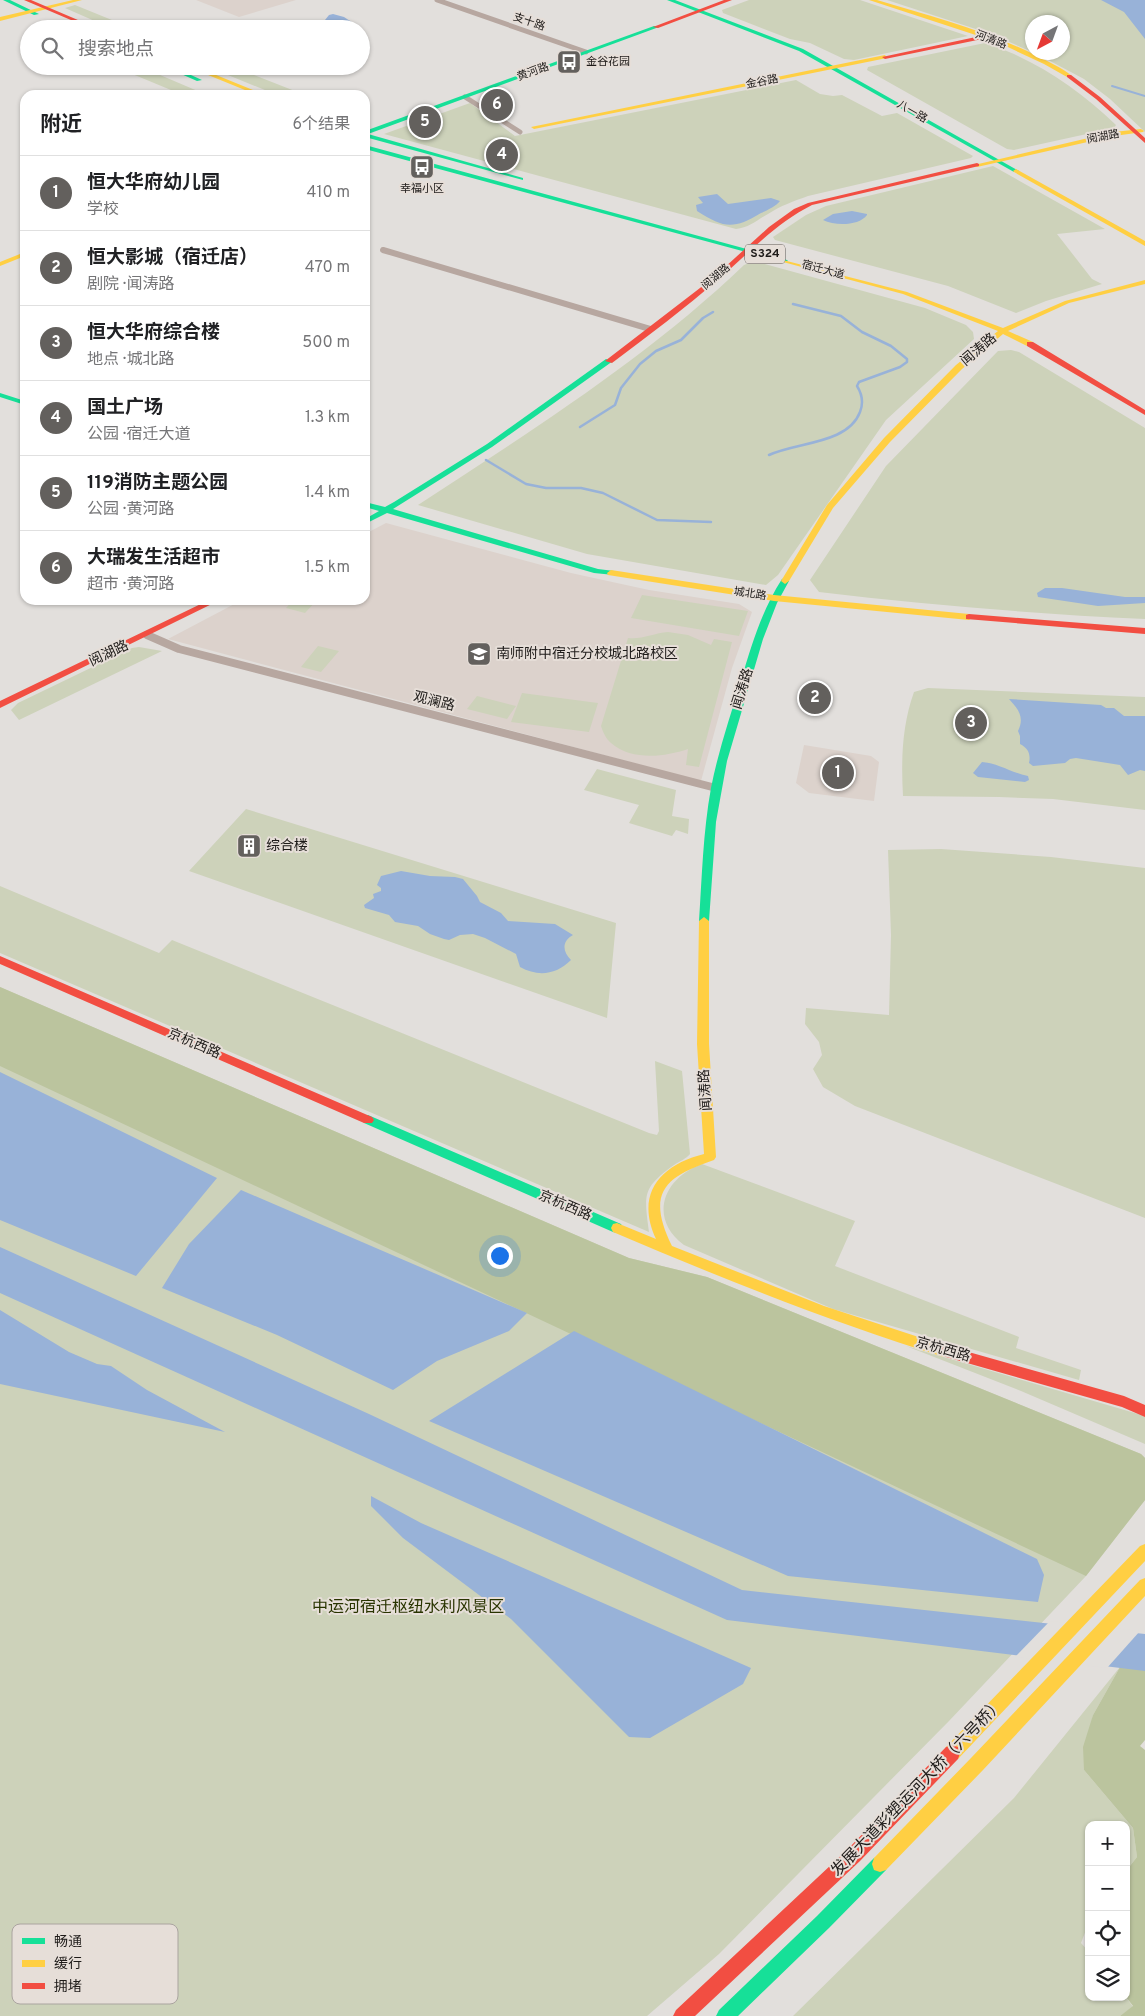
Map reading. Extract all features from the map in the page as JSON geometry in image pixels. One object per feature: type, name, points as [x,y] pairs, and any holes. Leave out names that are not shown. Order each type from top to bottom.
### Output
[{"type":"main road","points":[[6,0],[28,7],[54,20]]},
{"type":"main road","points":[[43,7],[68,0]]},
{"type":"main road","points":[[0,18],[28,7],[43,7],[79,0]]},
{"type":"main road","name":"八一路","points":[[670,0],[699,9]]},
{"type":"main road","name":"八一路","points":[[679,0],[788,44],[838,67],[1145,244]]},
{"type":"main road","name":"黄河路","points":[[370,131],[721,0]]},
{"type":"main road","name":"黄河路","points":[[699,9],[729,0]]},
{"type":"main road","name":"河清路","points":[[872,0],[988,37]]},
{"type":"main road","name":"河清路","points":[[883,0],[988,37],[1065,74],[1094,95],[1141,135]]},
{"type":"main road","points":[[43,7],[75,20]]},
{"type":"main road","name":"金谷路","points":[[534,126],[988,37]]},
{"type":"main road","name":"黄河路","points":[[370,131],[466,97],[584,51]]},
{"type":"main road","points":[[187,75],[222,90]]},
{"type":"main road","points":[[212,75],[249,90]]},
{"type":"main road","name":"宿迁大道","points":[[370,134],[750,246],[905,293],[956,311],[1040,350],[1145,413]]},
{"type":"main road","name":"阅湖路","points":[[370,519],[388,510],[558,399],[716,278],[780,219],[793,211],[810,204],[1114,134],[1141,135]]},
{"type":"main road","name":"宿迁大道","points":[[370,148],[909,285],[968,306],[1013,326],[1050,345],[1145,401]]},
{"type":"main road","name":"八一路","points":[[1000,159],[1145,236]]},
{"type":"main road","points":[[0,264],[20,256]]},
{"type":"main road","points":[[0,268],[20,260]]},
{"type":"main road","name":"闻涛路","points":[[668,1250],[656,1223],[654,1206],[659,1184],[688,1161],[710,1157],[703,1044],[703,938],[710,830],[716,788],[752,661],[774,598],[830,507],[887,440],[959,367],[1002,331],[1067,302],[1145,282]]},
{"type":"main road","points":[[0,395],[20,401]]},
{"type":"main road","name":"城北路","points":[[370,505],[597,571],[774,598],[988,619],[1145,631]]},
{"type":"main road","name":"阅湖路","points":[[0,705],[206,605]]},
{"type":"main road","name":"京杭西路","points":[[0,960],[668,1250],[817,1310],[878,1332],[1124,1402],[1145,1411]]},
{"type":"main road","name":"发展大道彩塑运河大桥（六号桥）","points":[[682,2016],[854,1855],[1145,1551]]},
{"type":"main road","name":"发展大道彩塑运河大桥（六号桥）","points":[[725,2016],[823,1922],[964,1778],[1145,1585]]},
{"type":"street","name":"支十路","points":[[437,0],[584,51]]},
{"type":"street","points":[[466,97],[520,132]]},
{"type":"street","points":[[383,250],[650,330]]},
{"type":"street","name":"观澜路","points":[[147,635],[165,645],[189,652],[716,788]]},
{"type":"shaded area","points":[[196,0],[296,0],[239,17]]},
{"type":"shaded area","name":"南师附中宿迁分校城北路校区","points":[[386,523],[571,573],[649,590],[739,604],[752,612],[732,668],[701,781],[168,639],[233,605],[370,605],[370,531]]},
{"type":"shaded area","points":[[804,745],[871,756],[879,762],[874,801],[809,793],[796,783]]},
{"type":"green space","points":[[749,0],[860,0],[968,36],[854,60],[844,59],[810,43],[790,39],[723,13],[722,10]]},
{"type":"green space","points":[[887,0],[1145,0],[1145,132],[1110,99],[1084,79],[1048,60],[1070,60],[1070,15],[1025,15],[1025,49],[991,34]]},
{"type":"green space","points":[[75,5],[112,20],[92,20],[65,8]]},
{"type":"green space","points":[[985,43],[1014,54],[1055,76],[1080,94],[1116,125],[1114,128],[1014,150],[1007,149],[867,70],[868,67]]},
{"type":"green space","points":[[135,75],[160,75],[195,90],[171,90]]},
{"type":"green space","points":[[228,75],[254,75],[292,90],[265,90]]},
{"type":"green space","points":[[796,80],[820,94],[842,95],[882,116],[897,113],[973,156],[808,196],[777,209],[749,225],[736,229],[384,134],[470,103],[515,136]]},
{"type":"green space","points":[[993,166],[1105,229],[1057,234],[1092,279],[1102,284],[1046,301],[1016,313],[948,286],[775,240],[773,237],[806,215],[826,206]]},
{"type":"green space","points":[[754,261],[925,308],[966,325],[973,332],[974,339],[886,420],[778,575],[766,585],[587,554],[418,505],[587,392],[668,331],[744,265]]},
{"type":"green space","points":[[1011,350],[1019,352],[1145,428],[1145,619],[982,608],[819,592],[810,580],[886,466],[998,351]]},
{"type":"green space","points":[[642,595],[748,611],[739,636],[631,618]]},
{"type":"green space","points":[[289,605],[312,605],[305,613],[286,608]]},
{"type":"green space","points":[[668,632],[688,635],[711,645],[714,639],[732,642],[699,767],[686,765],[688,749],[669,754],[648,756],[629,753],[619,749],[609,741],[601,726],[628,638]]},
{"type":"green space","points":[[318,646],[339,651],[321,672],[301,667]]},
{"type":"green space","points":[[139,647],[162,651],[19,720],[11,710],[18,703],[132,648]]},
{"type":"green space","points":[[928,688],[1145,697],[1145,810],[1053,799],[903,796],[902,756],[907,717],[914,692]]},
{"type":"green space","points":[[522,693],[598,703],[589,732],[511,722]]},
{"type":"green space","points":[[477,696],[516,706],[507,719],[467,709]]},
{"type":"green space","points":[[597,769],[676,790],[672,816],[689,819],[688,834],[676,830],[672,836],[629,823],[639,805],[584,790]]},
{"type":"green space","points":[[246,809],[616,923],[607,1018],[189,871]]},
{"type":"green space","points":[[941,849],[1051,857],[1145,868],[1145,1218],[855,1106],[823,1087],[813,1069],[822,1055],[819,1042],[805,1024],[806,1008],[889,1015],[891,935],[888,850]]},
{"type":"green space","points":[[0,886],[159,953],[172,940],[649,1133],[657,1135],[659,1131],[655,1061],[682,1071],[690,1154],[664,1173],[651,1186],[646,1200],[649,1232],[0,953]]},
{"type":"green space","name":"中运河宿迁枢纽水利风景区","points":[[0,987],[629,1258],[707,1277],[1141,1454],[1145,1458],[1145,1500],[1086,1576],[949,1721],[719,1954],[647,2016],[0,2016]]},
{"type":"green space","points":[[0,987],[629,1258],[707,1277],[1141,1454],[1145,1458],[1145,1500],[1086,1576],[0,1066]]},
{"type":"green space","points":[[702,1164],[855,1221],[835,1266],[1019,1337],[1016,1348],[1081,1370],[1079,1380],[833,1309],[684,1245],[673,1234],[666,1223],[665,1200],[670,1189],[678,1179],[689,1170]]},
{"type":"green space","points":[[906,1346],[1145,1416],[1145,1444],[1021,1391]]},
{"type":"green space","points":[[1145,1638],[1145,1740],[1140,1746],[1145,1750],[1145,2016],[1120,2016],[1133,2006],[1129,2001],[1130,1866],[1137,1857],[1133,1828],[1130,1821],[1127,1821],[1084,1770],[1083,1747],[1093,1715],[1120,1667]]},
{"type":"green space","points":[[1120,1667],[1093,1715],[1084,1770],[1127,1821],[1085,1821],[1085,1932],[1081,1943],[1085,1948],[1085,2001],[1129,2001],[1133,2007],[1120,2016],[793,2016],[1014,1798]]},
{"type":"green space","points":[[1130,1824],[1133,1828],[1137,1857],[1130,1866]]},
{"type":"water","points":[[1101,0],[1145,0],[1145,39],[1124,12]]},
{"type":"water","points":[[333,14],[348,20],[325,20],[329,15]]},
{"type":"water","points":[[717,194],[728,204],[771,198],[780,201],[772,208],[743,222],[729,225],[714,221],[697,211],[696,205],[703,203],[698,197]]},
{"type":"water","points":[[852,211],[867,215],[863,219],[846,224],[823,220],[833,214]]},
{"type":"water","points":[[1045,588],[1062,588],[1125,597],[1145,597],[1145,603],[1098,606],[1038,597],[1037,593]]},
{"type":"water","points":[[1009,699],[1101,705],[1106,708],[1114,708],[1124,716],[1145,716],[1145,771],[1140,770],[1128,775],[1120,765],[1076,758],[1070,759],[1065,763],[1033,766],[1029,763],[1030,757],[1028,752],[1020,744],[1018,731],[1021,721],[1020,714]]},
{"type":"water","points":[[982,762],[994,764],[1028,776],[1029,780],[1025,782],[978,777],[973,773]]},
{"type":"water","points":[[401,871],[463,879],[480,902],[501,913],[508,921],[555,924],[573,935],[565,943],[566,953],[571,960],[559,969],[547,973],[533,972],[520,967],[516,954],[485,938],[473,934],[460,935],[449,940],[444,939],[430,934],[418,926],[395,922],[389,915],[365,908],[364,905],[374,898],[373,894],[381,891],[381,888],[377,885],[381,876]]},
{"type":"water","points":[[0,1072],[217,1178],[136,1276],[0,1220]]},
{"type":"water","points":[[241,1190],[527,1313],[509,1331],[437,1361],[393,1390],[277,1335],[162,1288],[189,1244]]},
{"type":"water","points":[[0,1247],[369,1414],[742,1590],[1145,1634],[1145,1671],[727,1620],[0,1293]]},
{"type":"water","points":[[0,1310],[69,1352],[97,1364],[111,1366],[147,1390],[225,1432],[0,1384]]},
{"type":"water","points":[[574,1331],[1037,1559],[1044,1575],[1038,1602],[788,1576],[429,1421]]},
{"type":"water","points":[[371,1496],[421,1523],[751,1668],[743,1684],[650,1738],[629,1737],[511,1619],[403,1538],[371,1506]]},
{"type":"pier","points":[[1050,1621],[1140,1631],[1107,1668],[1015,1657]]},
{"type":"waterway","points":[[1112,86],[1145,96]]},
{"type":"waterway","points":[[769,455],[820,441],[845,430],[854,423],[860,412],[862,398],[857,386],[859,382],[900,367],[907,362],[907,359],[891,346],[862,332],[841,316],[793,304]]},
{"type":"waterway","points":[[580,427],[615,405],[621,388],[640,364],[656,351],[681,340],[703,318],[713,312]]},
{"type":"waterway","points":[[486,460],[526,484],[546,488],[581,488],[603,493],[657,520],[711,522]]},
{"type":"traffic: fast","points":[[6,0],[36,14]]},
{"type":"traffic: fast","points":[[670,0],[801,50],[1016,171]]},
{"type":"traffic: fast","points":[[370,131],[656,27]]},
{"type":"traffic: fast","points":[[187,75],[199,80]]},
{"type":"traffic: fast","points":[[370,136],[521,179]]},
{"type":"traffic: fast","points":[[370,148],[785,261]]},
{"type":"traffic: fast","points":[[370,519],[490,446],[609,361]]},
{"type":"traffic: fast","points":[[0,395],[20,401]]},
{"type":"traffic: fast","points":[[370,505],[597,571],[611,573]]},
{"type":"traffic: fast","points":[[704,921],[711,822],[722,761],[759,639],[773,603],[785,581]]},
{"type":"traffic: fast","points":[[368,1120],[617,1228]]},
{"type":"traffic: fast","points":[[725,2016],[823,1922],[880,1864]]},
{"type":"traffic: slow","points":[[0,19],[79,0]]},
{"type":"traffic: slow","points":[[872,0],[948,23],[998,41],[1023,51],[1069,76]]},
{"type":"traffic: slow","points":[[534,127],[885,57]]},
{"type":"traffic: slow","points":[[212,75],[249,90]]},
{"type":"traffic: slow","points":[[977,165],[1114,134],[1141,131]]},
{"type":"traffic: slow","points":[[1016,171],[1145,244]]},
{"type":"traffic: slow","points":[[0,264],[20,256]]},
{"type":"traffic: slow","points":[[785,261],[905,293],[995,327],[1030,344]]},
{"type":"traffic: slow","points":[[785,581],[830,507],[887,440],[959,367],[1002,331],[1067,302],[1145,282]]},
{"type":"traffic: slow","points":[[611,573],[774,598],[969,617]]},
{"type":"traffic: slow","points":[[668,1250],[656,1222],[654,1208],[660,1186],[667,1177],[686,1164],[710,1157],[703,1044],[704,921]]},
{"type":"traffic: slow","points":[[617,1228],[738,1279],[820,1310],[944,1351]]},
{"type":"traffic: slow","points":[[952,1753],[1145,1551]]},
{"type":"traffic: slow","points":[[880,1864],[1145,1585]]},
{"type":"traffic: jam","points":[[27,0],[75,20]]},
{"type":"traffic: jam","points":[[656,27],[729,0]]},
{"type":"traffic: jam","points":[[885,57],[990,36]]},
{"type":"traffic: jam","points":[[1069,76],[1098,98],[1145,141]]},
{"type":"traffic: jam","points":[[609,361],[689,300],[727,269],[771,228],[796,211],[810,204],[977,165]]},
{"type":"traffic: jam","points":[[1030,344],[1145,413]]},
{"type":"traffic: jam","points":[[0,705],[206,605]]},
{"type":"traffic: jam","points":[[969,617],[1145,631]]},
{"type":"traffic: jam","points":[[0,960],[368,1120]]},
{"type":"traffic: jam","points":[[944,1351],[1124,1402],[1145,1411]]},
{"type":"traffic: jam","points":[[682,2016],[854,1855],[952,1753]]},
{"type":"place","name":"金谷花园","points":[[569,62]]},
{"type":"place","name":"大瑞发生活超市","points":[[497,105]]},
{"type":"place","name":"119消防主题公园","points":[[425,122]]},
{"type":"place","name":"国土广场","points":[[502,155]]},
{"type":"place","name":"幸福小区","points":[[422,167]]},
{"type":"place","name":"南师附中宿迁分校城北路校区","points":[[479,654]]},
{"type":"place","name":"恒大影城（宿迁店）","points":[[815,698]]},
{"type":"place","name":"恒大华府综合楼","points":[[971,723]]},
{"type":"place","name":"恒大华府幼儿园","points":[[838,773]]},
{"type":"place","name":"综合楼","points":[[249,846]]}]
